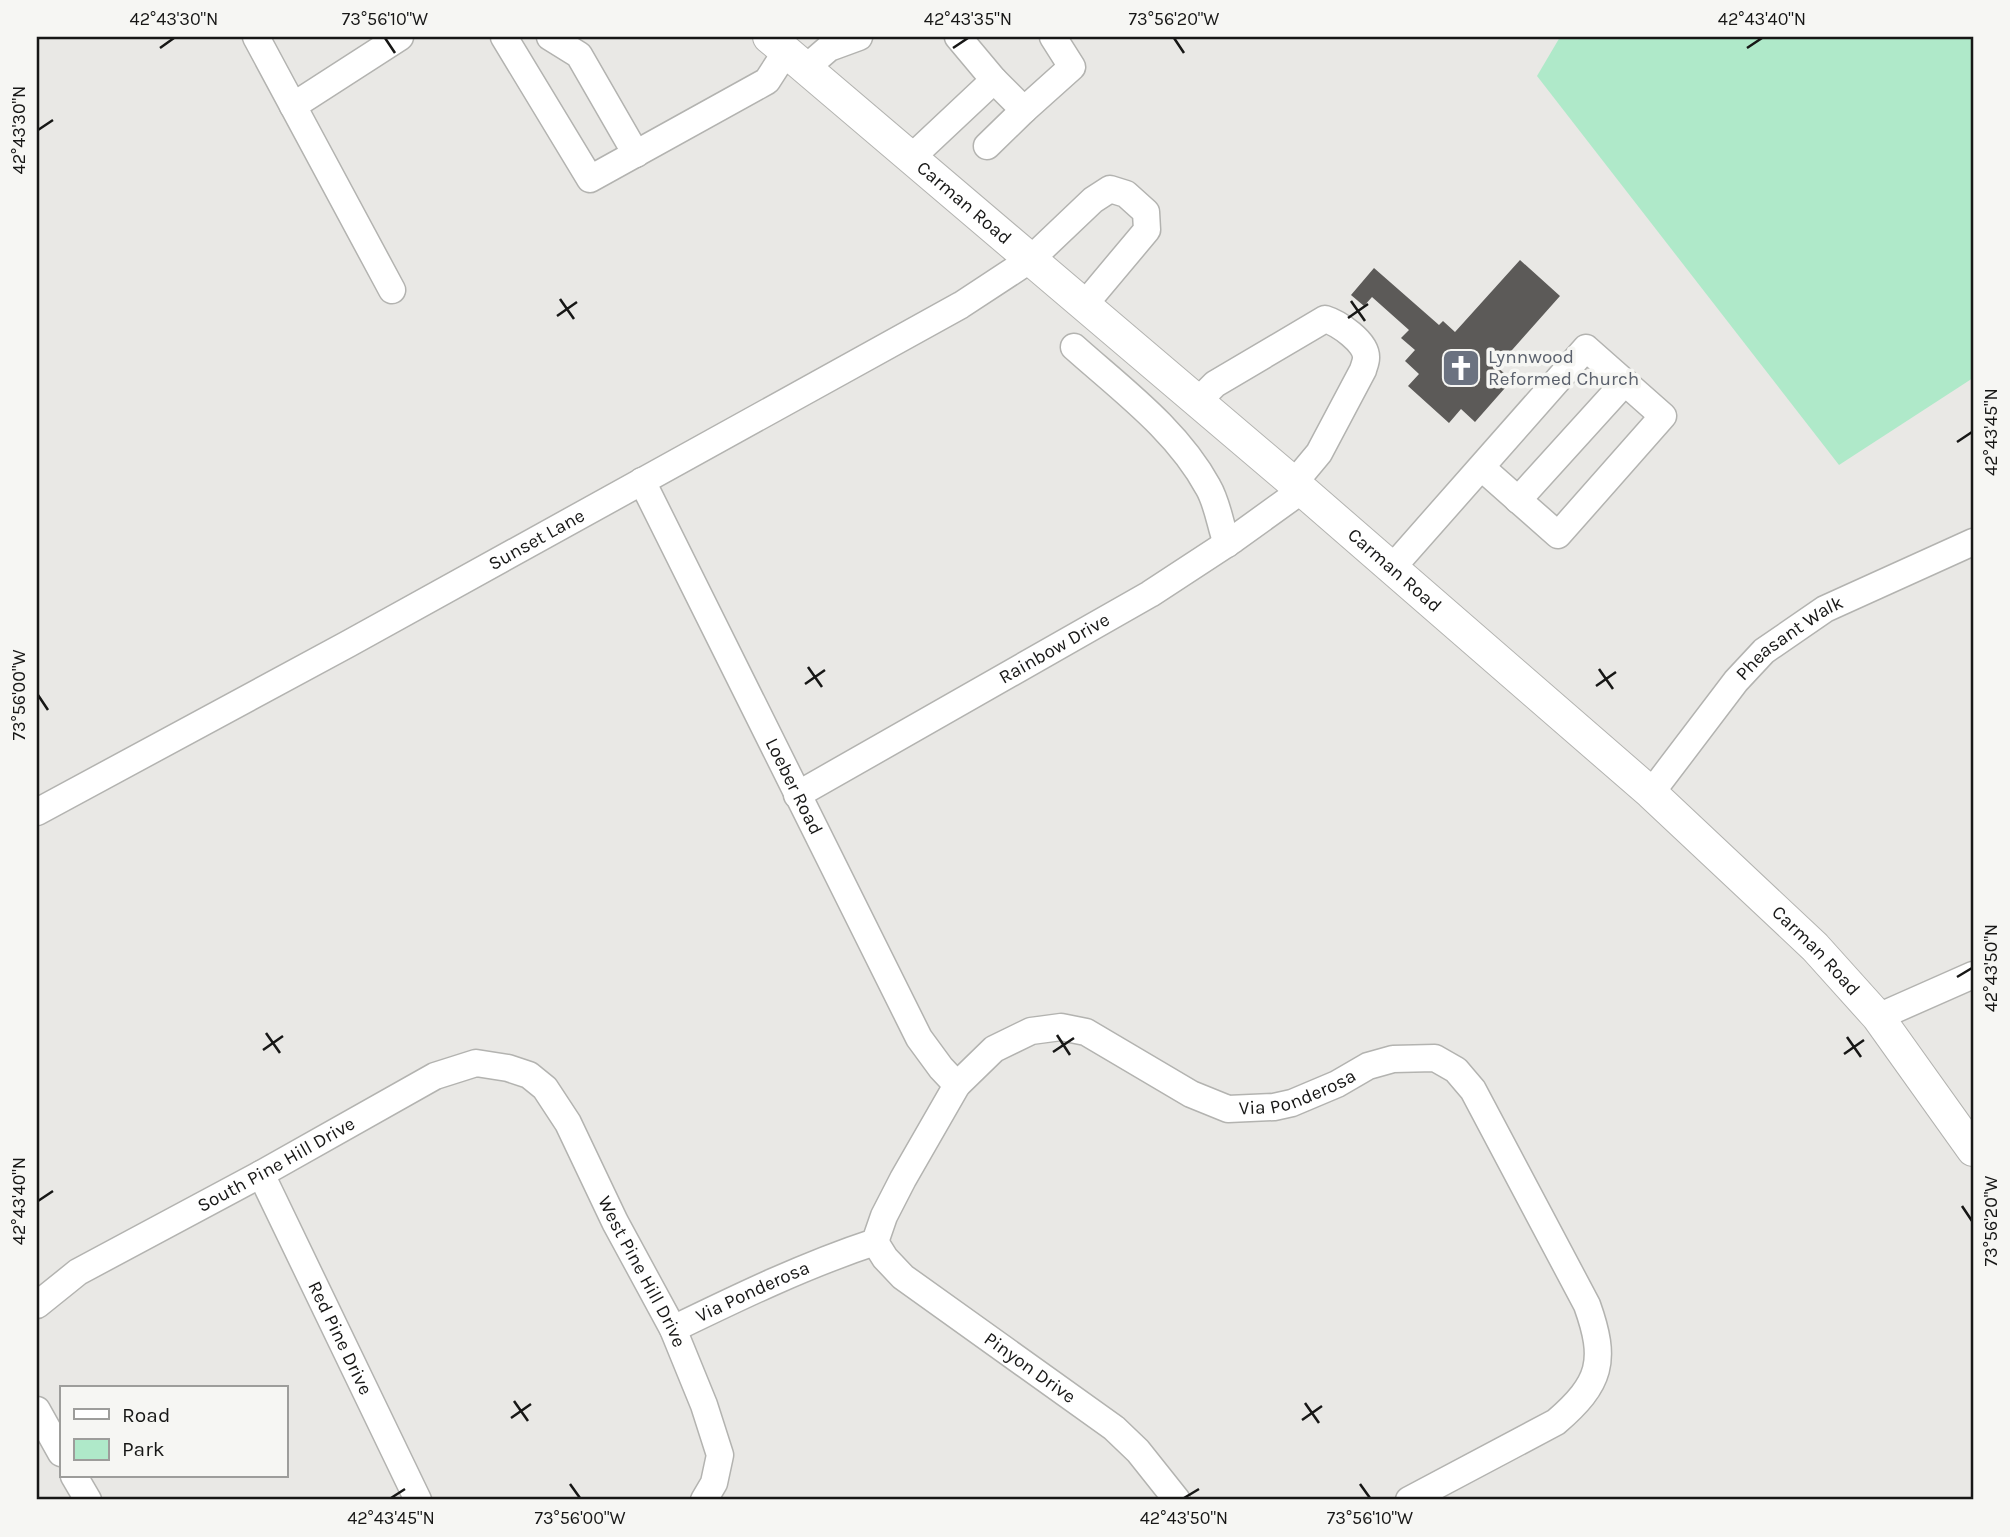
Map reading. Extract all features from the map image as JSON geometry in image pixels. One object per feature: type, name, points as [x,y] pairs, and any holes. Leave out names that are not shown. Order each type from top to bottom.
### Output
[{"type":"main road","name":"Carman Road","points":[[787,51],[1298,486],[1651,793],[1815,947],[1878,1017],[1973,1150]]},
{"type":"street","points":[[256,37],[392,290]]},
{"type":"street","points":[[293,106],[400,37]]},
{"type":"street","points":[[504,37],[590,179],[767,81],[787,51],[829,48],[859,37]]},
{"type":"street","points":[[550,37],[579,55],[636,154]]},
{"type":"street","points":[[958,37],[1024,110]]},
{"type":"street","points":[[987,146],[1072,67],[1053,37]]},
{"type":"street","points":[[912,157],[995,80]]},
{"type":"street","name":"Sunset Lane","points":[[37,812],[348,644],[961,305],[1031,259],[1093,200],[1110,189],[1126,194],[1146,212],[1147,230],[1084,304]]},
{"type":"street","name":"Rainbow Drive","points":[[797,795],[1150,594],[1227,544],[1298,486],[1319,453],[1363,370],[1366,357],[1364,348],[1338,323],[1325,318],[1215,384],[1198,401]]},
{"type":"street","points":[[1074,347],[1175,439],[1189,457],[1210,489],[1227,544]]},
{"type":"street","points":[[1392,568],[1481,467],[1586,348],[1664,416],[1558,535],[1481,467]]},
{"type":"street","points":[[1518,500],[1625,382]]},
{"type":"street","name":"Loeber Road","points":[[642,481],[919,1038],[940,1069],[957,1085]]},
{"type":"street","name":"Pheasant Walk","points":[[1651,793],[1736,681],[1765,652],[1825,609],[1973,542]]},
{"type":"street","points":[[1878,1017],[1973,975]]},
{"type":"street","name":"Via Ponderosa","points":[[673,1329],[824,1259],[875,1242],[902,1178],[957,1085],[995,1049],[1031,1031],[1061,1027],[1086,1032],[1191,1094],[1228,1109],[1273,1107],[1293,1103],[1337,1084],[1367,1066],[1393,1059],[1435,1058],[1456,1070],[1473,1090],[1587,1305],[1597,1333],[1600,1355],[1594,1377],[1584,1394],[1576,1405],[1556,1422],[1409,1500]]},
{"type":"street","name":"South Pine Hill Drive","points":[[37,1305],[78,1272],[261,1174],[435,1076],[475,1063],[508,1068],[529,1075]]},
{"type":"street","name":"West Pine Hill Drive","points":[[529,1075],[545,1088],[568,1123],[615,1222],[673,1329],[704,1405],[720,1455],[709,1492]]},
{"type":"street","name":"Red Pine Drive","points":[[261,1174],[418,1500]]},
{"type":"street","name":"Pinyon Drive","points":[[875,1242],[903,1278],[1114,1427],[1138,1451],[1177,1500]]},
{"type":"street","points":[[37,1410],[60,1451]]},
{"type":"street","points":[[75,1478],[88,1500]]},
{"type":"green space","points":[[1560,37],[1973,37],[1973,378],[1839,465],[1537,76]]},
{"type":"building","points":[[1520,260],[1560,296],[1497,367],[1512,380],[1475,422],[1461,409],[1449,423],[1408,386],[1419,374],[1405,361],[1415,350],[1401,338],[1409,330],[1372,297],[1364,306],[1351,295],[1374,268],[1439,325],[1443,321],[1455,332]]},
{"type":"place","name":"Lynnwood Reformed Church","points":[[1461,368]]}]
